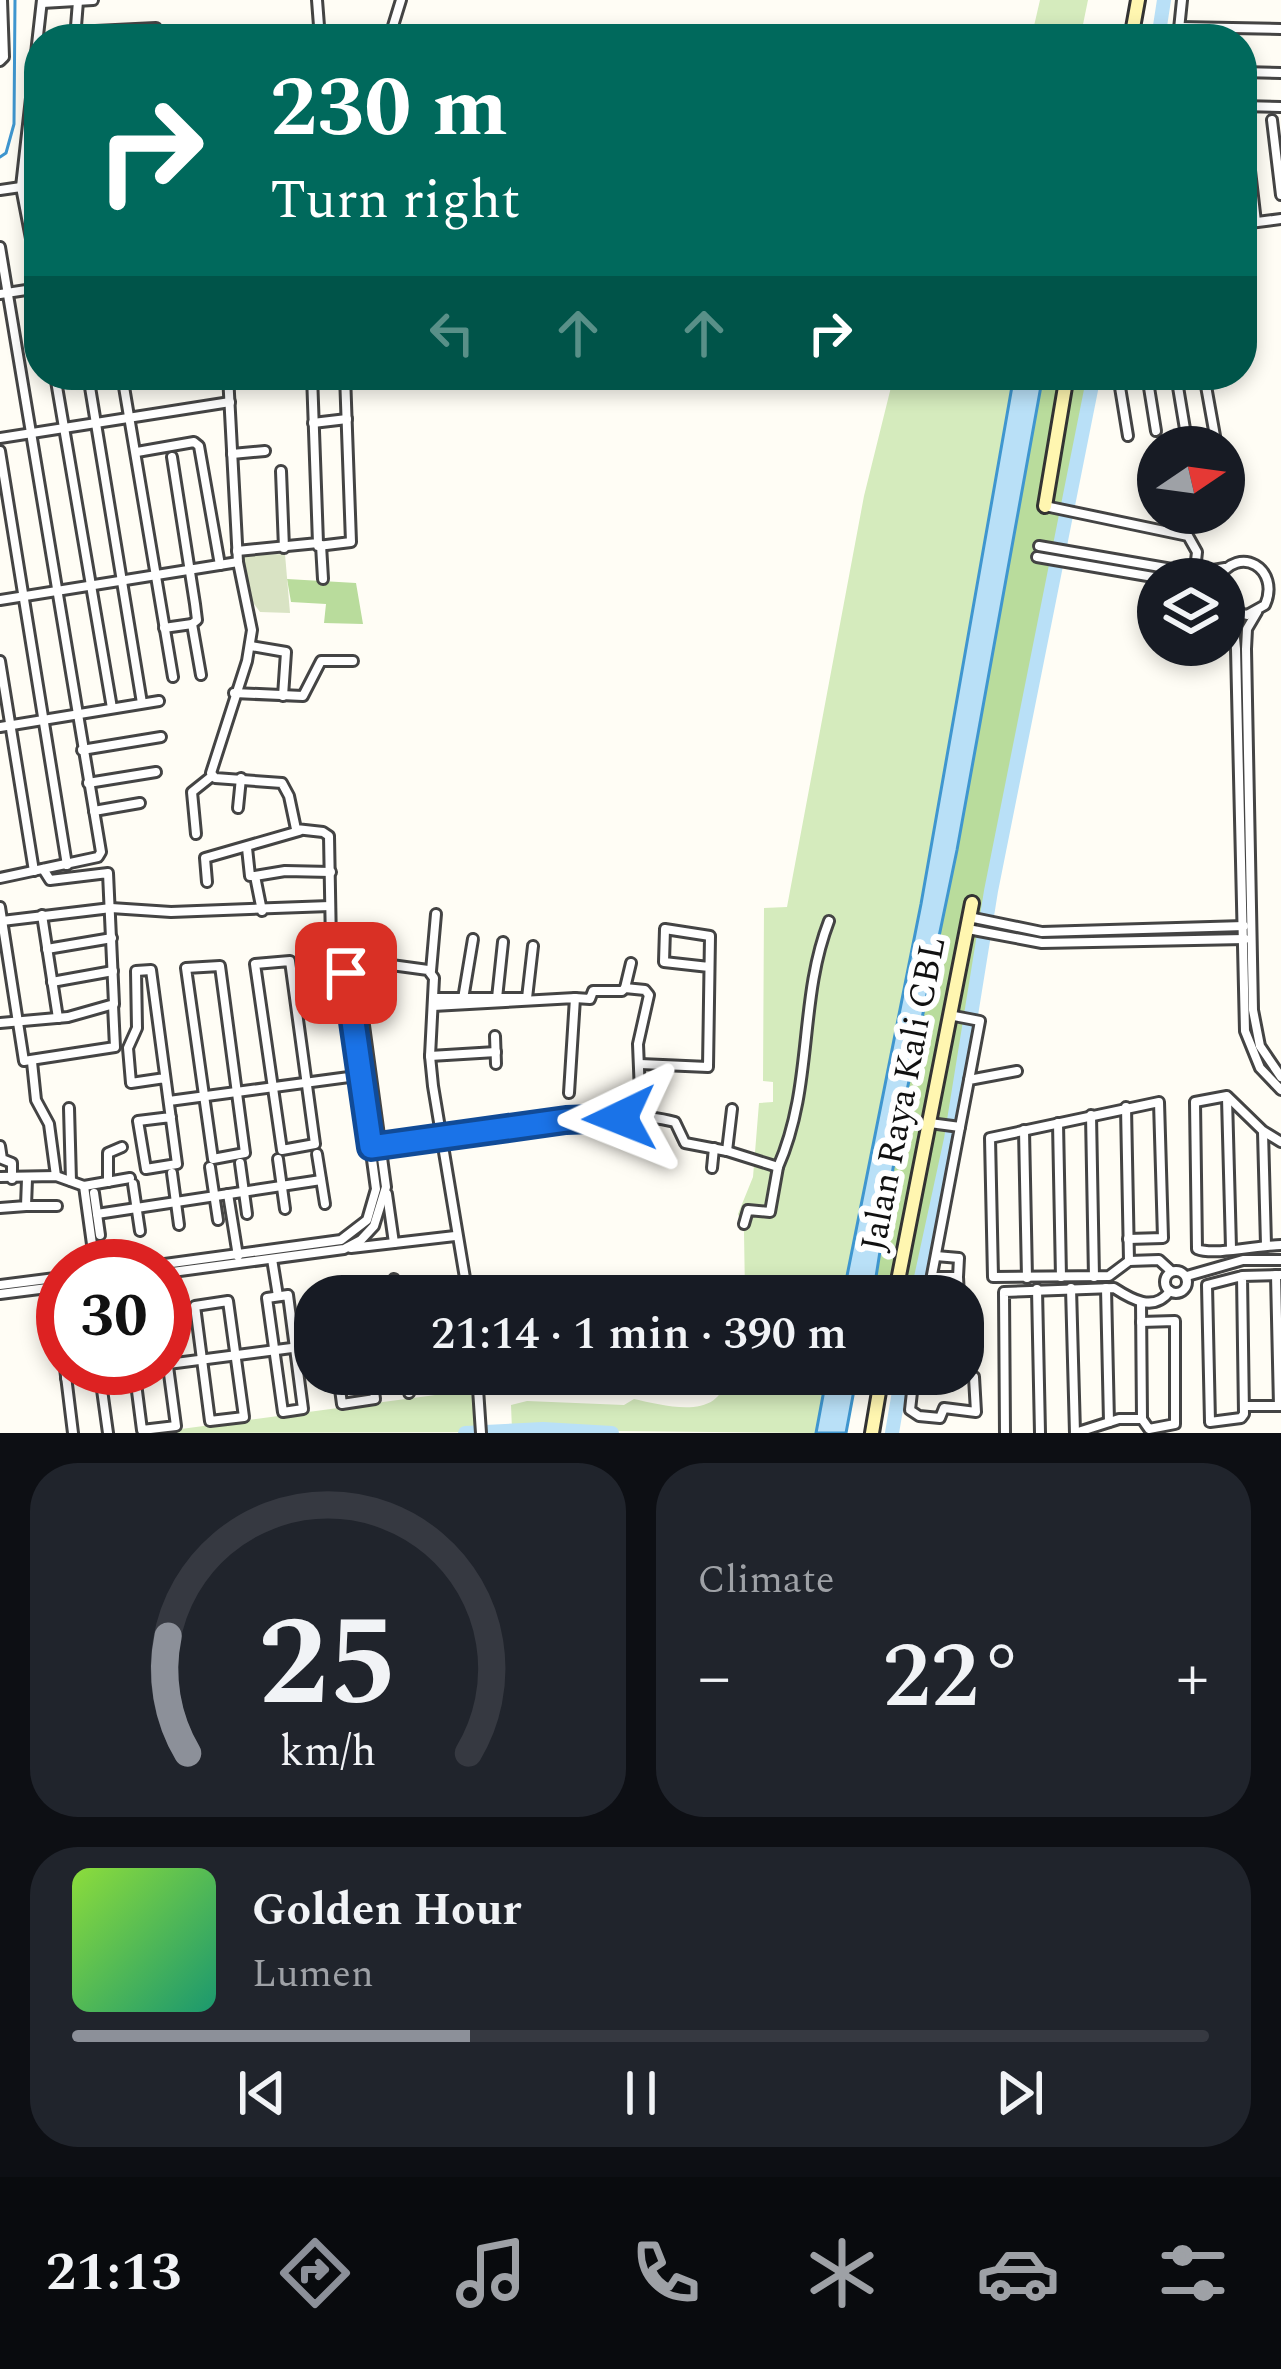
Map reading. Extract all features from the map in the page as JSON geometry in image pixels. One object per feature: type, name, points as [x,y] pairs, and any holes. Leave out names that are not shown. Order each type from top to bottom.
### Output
[{"type":"main road","points":[[1052,507],[1064,390]]},
{"type":"main road","name":"Jalan Raya Kali CBL","points":[[900,1275],[927,1123],[956,1017],[973,920]]},
{"type":"main road","points":[[872,1433],[878,1395]]},
{"type":"street","points":[[1,61],[2,0]]},
{"type":"street","points":[[42,1],[93,0]]},
{"type":"street","points":[[1272,120],[1281,195]]},
{"type":"street","points":[[24,170],[24,203]]},
{"type":"street","points":[[0,190],[21,187]]},
{"type":"street","points":[[0,247],[100,854],[0,878]]},
{"type":"street","points":[[58,390],[112,708]]},
{"type":"street","points":[[91,390],[142,703]]},
{"type":"street","points":[[127,390],[172,677]]},
{"type":"street","points":[[212,776],[218,741],[250,646],[252,624],[238,557],[229,390]]},
{"type":"street","points":[[312,390],[323,579]]},
{"type":"street","points":[[0,600],[189,572],[284,548],[351,542],[345,390]]},
{"type":"street","points":[[1120,390],[1128,436]]},
{"type":"street","points":[[1149,390],[1155,426]]},
{"type":"street","points":[[1178,390],[1184,426]]},
{"type":"street","points":[[1207,390],[1213,426]]},
{"type":"street","points":[[0,438],[230,402]]},
{"type":"street","points":[[314,423],[346,419]]},
{"type":"street","points":[[137,452],[194,442],[199,446],[220,565]]},
{"type":"street","points":[[0,451],[67,865]]},
{"type":"street","points":[[232,454],[266,451]]},
{"type":"street","points":[[164,628],[196,620],[172,457]]},
{"type":"street","points":[[281,471],[284,548]]},
{"type":"street","points":[[1052,507],[1188,536],[1196,558]]},
{"type":"street","points":[[1038,551],[1137,567]]},
{"type":"street","points":[[1068,556],[1137,572]]},
{"type":"street","points":[[1245,561],[1262,567],[1271,586],[1246,629],[1245,1031],[1260,1068],[1281,1090]]},
{"type":"street","points":[[1268,576],[1281,584]]},
{"type":"street","points":[[1245,614],[1281,602]]},
{"type":"street","points":[[192,624],[201,675]]},
{"type":"street","points":[[250,646],[287,654],[283,696]]},
{"type":"street","points":[[234,693],[306,695],[323,660],[353,661]]},
{"type":"street","points":[[0,661],[5,726],[38,870],[50,880],[107,872],[115,1047],[32,1062],[22,1059],[0,908]]},
{"type":"street","points":[[1237,666],[1246,926]]},
{"type":"street","points":[[5,726],[159,700]]},
{"type":"street","points":[[82,750],[160,737]]},
{"type":"street","points":[[88,783],[156,772]]},
{"type":"street","points":[[196,834],[193,790],[212,776],[284,784],[293,825],[299,831]]},
{"type":"street","points":[[238,808],[241,778]]},
{"type":"street","points":[[94,811],[140,803]]},
{"type":"street","points":[[207,882],[205,858],[299,831],[329,836],[331,945],[344,959],[394,1243]]},
{"type":"street","points":[[247,847],[250,876],[331,872]]},
{"type":"street","points":[[255,876],[262,911]]},
{"type":"street","points":[[2,921],[110,908],[171,912],[330,906]]},
{"type":"street","points":[[436,914],[430,1056],[462,1275]]},
{"type":"street","points":[[42,915],[58,1018]]},
{"type":"street","points":[[744,1224],[748,1210],[770,1212],[804,1075],[813,960],[829,920]]},
{"type":"street","points":[[973,920],[1042,932],[1246,926]]},
{"type":"street","points":[[973,920],[996,935],[1042,944],[1246,939]]},
{"type":"street","points":[[640,1064],[708,1066],[709,967],[709,934],[665,929],[664,962],[709,967]]},
{"type":"street","points":[[1094,930],[1094,942]]},
{"type":"street","points":[[47,949],[112,938]]},
{"type":"street","points":[[464,999],[473,939]]},
{"type":"street","points":[[1246,939],[1255,1029],[1269,1062],[1281,1076]]},
{"type":"street","points":[[497,998],[503,942]]},
{"type":"street","points":[[433,1002],[526,998],[532,946]]},
{"type":"street","points":[[344,959],[431,973]]},
{"type":"street","points":[[290,961],[315,1144],[282,1150],[271,1088],[256,964],[290,961]]},
{"type":"street","points":[[361,962],[357,974],[364,1075]]},
{"type":"street","points":[[433,1002],[590,999],[593,991],[622,992],[631,963]]},
{"type":"street","points":[[220,965],[245,1153],[211,1158],[204,1096],[185,968],[220,965]]},
{"type":"street","points":[[52,982],[113,970]]},
{"type":"street","points":[[166,1078],[131,1083],[128,1048],[137,1028],[136,971],[151,970],[166,1078],[169,1101],[177,1164],[146,1169],[138,1121],[171,1117]]},
{"type":"street","points":[[625,988],[649,994],[638,1043],[640,1117]]},
{"type":"street","points":[[569,1093],[575,998]]},
{"type":"street","points":[[0,1023],[58,1018],[113,1005]]},
{"type":"street","points":[[932,1275],[955,1126],[980,1021],[956,1017]]},
{"type":"street","points":[[137,1028],[158,1026]]},
{"type":"street","points":[[495,1036],[496,1064]]},
{"type":"street","points":[[430,1056],[496,1052]]},
{"type":"street","points":[[32,1062],[36,1100],[50,1129],[56,1176]]},
{"type":"street","points":[[969,1080],[1017,1071]]},
{"type":"street","points":[[169,1101],[364,1075]]},
{"type":"street","points":[[1227,1096],[1281,1142]]},
{"type":"street","points":[[1227,1096],[1195,1102],[1193,1107],[1197,1249],[1207,1253],[1281,1245]]},
{"type":"street","points":[[1227,1096],[1231,1247]]},
{"type":"street","points":[[1128,1239],[1163,1238],[1161,1106],[1156,1101],[993,1136],[989,1141],[993,1277],[1115,1274],[1129,1261],[1159,1260],[1186,1276]]},
{"type":"street","points":[[69,1108],[70,1181]]},
{"type":"street","points":[[1126,1108],[1129,1261]]},
{"type":"street","points":[[727,1151],[732,1109]]},
{"type":"street","points":[[1091,1115],[1094,1276]]},
{"type":"street","points":[[375,1146],[566,1120],[640,1117],[675,1122],[685,1143],[778,1167]]},
{"type":"street","points":[[1058,1122],[1060,1277]]},
{"type":"street","points":[[927,1123],[955,1126]]},
{"type":"street","points":[[1024,1129],[1027,1278]]},
{"type":"street","points":[[1264,1131],[1266,1245]]},
{"type":"street","points":[[0,1146],[2,1159],[12,1163],[12,1179]]},
{"type":"street","points":[[192,1261],[272,1256],[341,1240],[367,1220],[376,1189],[375,1146]]},
{"type":"street","points":[[108,1182],[108,1153],[122,1147]]},
{"type":"street","points":[[712,1168],[713,1148]]},
{"type":"street","points":[[317,1154],[325,1204]]},
{"type":"street","points":[[278,1159],[285,1209]]},
{"type":"street","points":[[239,1163],[247,1214]]},
{"type":"street","points":[[210,1167],[218,1220]]},
{"type":"street","points":[[172,1173],[179,1225]]},
{"type":"street","points":[[0,1178],[56,1176],[84,1186],[131,1181],[140,1231]]},
{"type":"street","points":[[26,1206],[27,1179]]},
{"type":"street","points":[[97,1214],[321,1180]]},
{"type":"street","points":[[84,1186],[91,1239]]},
{"type":"street","points":[[344,1249],[374,1226],[386,1187]]},
{"type":"street","points":[[94,1193],[100,1235]]},
{"type":"street","points":[[228,1194],[238,1256]]},
{"type":"street","points":[[0,1208],[57,1207]]},
{"type":"street","points":[[192,1269],[455,1236]]},
{"type":"street","points":[[272,1256],[278,1296]]},
{"type":"street","points":[[936,1256],[959,1258],[958,1275]]},
{"type":"street","points":[[1258,1260],[1258,1275]]},
{"type":"street","points":[[1186,1276],[1224,1264],[1281,1260]]},
{"type":"street","points":[[1170,1291],[1165,1281],[1171,1271]]},
{"type":"street","points":[[1242,1276],[1245,1406],[1241,1418],[1210,1422],[1208,1285],[1242,1276],[1279,1275],[1280,1406],[1245,1406]]},
{"type":"street","points":[[1005,1433],[1002,1296],[1007,1291],[1114,1288],[1126,1299],[1158,1301],[1170,1291],[1182,1292],[1186,1276]]},
{"type":"street","points":[[0,1290],[36,1285]]},
{"type":"street","points":[[1071,1288],[1075,1433],[1108,1422],[1142,1419]]},
{"type":"street","points":[[1106,1288],[1108,1422]]},
{"type":"street","points":[[1037,1289],[1040,1433]]},
{"type":"street","points":[[294,1340],[288,1295],[267,1298],[283,1412],[303,1409],[301,1395]]},
{"type":"street","points":[[228,1301],[244,1417],[210,1421],[202,1360],[195,1306],[228,1301]]},
{"type":"street","points":[[1141,1302],[1141,1322],[1142,1419],[1149,1430],[1172,1426],[1176,1419],[1175,1321],[1141,1322]]},
{"type":"street","points":[[192,1361],[294,1348]]},
{"type":"street","points":[[68,1395],[73,1433]]},
{"type":"street","points":[[103,1395],[108,1433]]},
{"type":"street","points":[[139,1395],[142,1430],[176,1426],[171,1395]]},
{"type":"street","points":[[341,1395],[342,1404],[375,1399],[375,1395]]},
{"type":"street","points":[[479,1395],[481,1428]]},
{"type":"street","points":[[912,1395],[910,1410],[940,1418],[944,1408],[976,1412],[975,1395]]},
{"type":"green space","points":[[1040,0],[1088,0],[1083,24],[1034,24]]},
{"type":"green space","points":[[890,390],[1011,390],[921,904],[847,1275],[745,1275],[744,1232],[738,1214],[753,1177],[759,1103],[773,1102],[773,1082],[763,1081],[764,908],[787,907],[864,496]]},
{"type":"green space","points":[[1040,390],[1087,390],[920,1275],[876,1275],[900,1124],[957,850]]},
{"type":"green space","points":[[285,554],[290,613],[260,612],[248,596],[243,555]]},
{"type":"green space","points":[[287,579],[356,583],[363,624],[324,623],[326,604],[291,602]]},
{"type":"green space","points":[[471,1395],[481,1432],[151,1433],[428,1396]]},
{"type":"green space","points":[[718,1395],[823,1395],[816,1433],[512,1430],[511,1405],[527,1401],[624,1405],[634,1399],[691,1407]]},
{"type":"water","points":[[1011,390],[1040,390],[957,850],[900,1124],[876,1275],[847,1275],[921,904]]},
{"type":"water","points":[[823,1395],[853,1395],[846,1433],[816,1433]]},
{"type":"waterway","points":[[0,157],[6,153],[14,124],[15,0]]},
{"type":"waterway","points":[[1160,24],[1164,0]]},
{"type":"waterway","points":[[922,1275],[951,1139],[991,891],[1091,390]]},
{"type":"waterway","points":[[892,1433],[898,1395]]},
{"type":"waterway","points":[[465,1433],[543,1429],[612,1433]]},
{"type":"route","points":[[346,973],[371,1147],[566,1120],[620,1118]]}]
